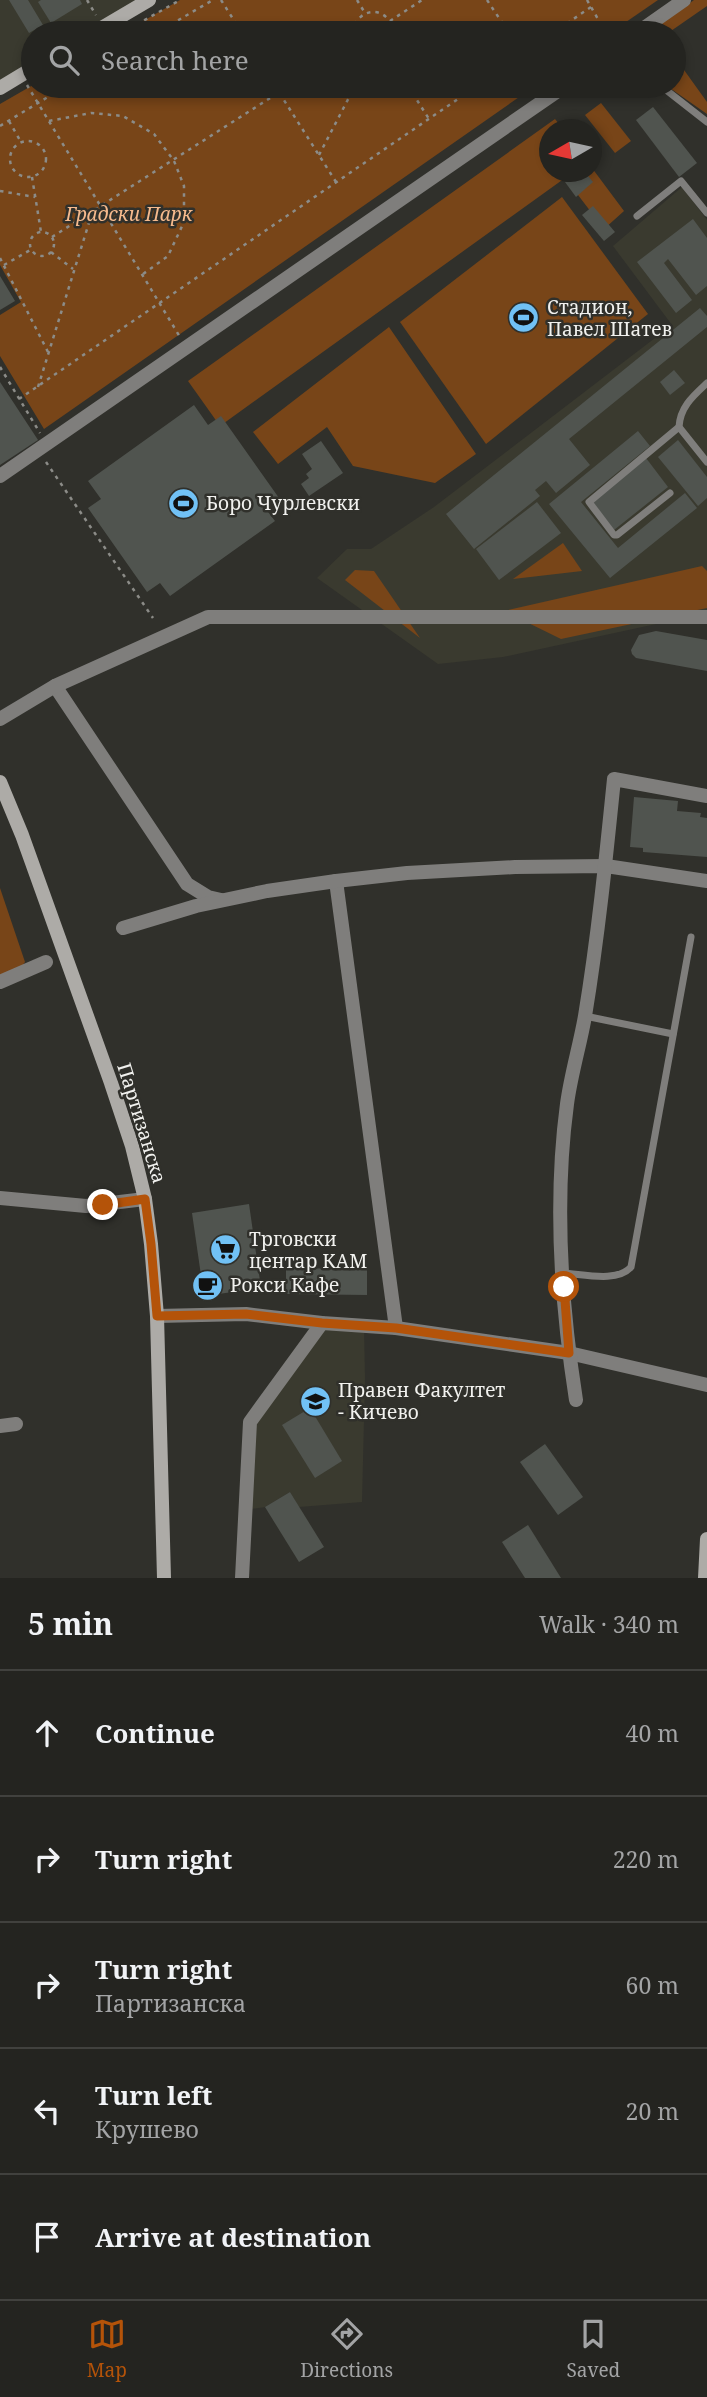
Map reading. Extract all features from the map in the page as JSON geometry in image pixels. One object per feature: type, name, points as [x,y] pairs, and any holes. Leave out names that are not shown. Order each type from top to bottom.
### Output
[{"type":"street","points":[[113,21],[149,0]]},
{"type":"street","points":[[654,21],[684,0]]},
{"type":"street","points":[[0,88],[21,76]]},
{"type":"street","points":[[0,476],[548,98]]},
{"type":"street","points":[[0,719],[55,686],[208,617],[707,617]]},
{"type":"street","points":[[55,686],[187,884],[208,897],[222,901]]},
{"type":"street","points":[[576,1400],[569,1353],[563,1273],[561,1192],[567,1104],[585,1016],[606,866],[614,779],[707,796]]},
{"type":"street","name":"Партизанска","points":[[0,782],[22,835],[111,1083],[132,1146],[145,1199],[157,1316],[164,1578]]},
{"type":"street","points":[[123,928],[222,901],[335,881],[407,873],[515,867],[606,866],[707,881]]},
{"type":"street","points":[[335,881],[396,1328]]},
{"type":"street","points":[[0,982],[46,962]]},
{"type":"street","points":[[0,1198],[86,1206],[145,1199]]},
{"type":"street","points":[[157,1316],[246,1314],[396,1328],[569,1353],[707,1385]]},
{"type":"street","points":[[242,1578],[250,1422],[322,1323]]},
{"type":"street","points":[[0,1426],[16,1423]]},
{"type":"street","points":[[705,1578],[707,1539]]},
{"type":"lane","points":[[676,98],[707,122]]},
{"type":"lane","points":[[637,216],[681,181],[707,213]]},
{"type":"lane","points":[[707,383],[691,397],[680,414],[679,427],[707,463]]},
{"type":"lane","points":[[670,493],[617,535],[614,535],[589,502],[679,427]]},
{"type":"lane","points":[[563,1273],[614,1276],[625,1274],[631,1266],[691,937]]},
{"type":"lane","points":[[585,1016],[673,1034]]},
{"type":"path","points":[[86,0],[97,18]]},
{"type":"path","points":[[143,21],[180,0]]},
{"type":"path","points":[[177,21],[213,0]]},
{"type":"path","points":[[222,0],[235,21]]},
{"type":"path","points":[[357,0],[365,13]]},
{"type":"path","points":[[357,21],[365,13],[379,13],[390,21],[422,0]]},
{"type":"path","points":[[487,0],[501,21]]},
{"type":"path","points":[[587,0],[599,21]]},
{"type":"path","points":[[571,21],[591,7]]},
{"type":"path","points":[[37,98],[187,348]]},
{"type":"path","points":[[0,126],[45,98]]},
{"type":"path","points":[[52,237],[270,98]]},
{"type":"path","points":[[283,98],[336,183]]},
{"type":"path","points":[[318,155],[349,98]]},
{"type":"path","points":[[416,98],[429,118]]},
{"type":"path","points":[[19,399],[459,98]]},
{"type":"path","points":[[49,121],[91,113],[123,116],[154,134],[174,161],[184,186],[184,222],[168,256],[143,274]]},
{"type":"path","points":[[8,121],[21,142]]},
{"type":"path","points":[[21,142],[33,142],[46,154],[45,166],[32,177],[20,176],[11,167],[10,156],[21,142]]},
{"type":"path","points":[[32,177],[41,232]]},
{"type":"path","points":[[0,191],[35,197]]},
{"type":"path","points":[[37,387],[92,213]]},
{"type":"path","points":[[41,232],[52,237]]},
{"type":"path","points":[[41,232],[32,238],[32,249],[40,256],[51,252],[54,245],[52,237]]},
{"type":"path","points":[[4,266],[32,249]]},
{"type":"path","points":[[51,252],[75,270]]},
{"type":"path","points":[[0,258],[49,354]]},
{"type":"path","points":[[0,367],[43,447],[153,618]]},
{"type":"shaded area","points":[[0,0],[135,0],[139,6],[113,21],[21,21],[21,75],[0,88]]},
{"type":"shaded area","points":[[682,187],[707,220],[707,613],[503,657],[438,664],[317,578],[347,549],[371,549],[434,507],[672,325],[613,246]]},
{"type":"shaded area","name":"Правен Факултет - Кичево","points":[[322,1323],[364,1326],[362,1502],[299,1507],[290,1492],[265,1507],[245,1510],[250,1422]]},
{"type":"green space","points":[[180,0],[658,0],[627,21],[143,21]]},
{"type":"green space","points":[[694,0],[707,0],[707,6],[685,21],[665,21]]},
{"type":"green space","points":[[686,73],[707,102],[707,114],[684,98]]},
{"type":"green space","name":"Градски Парк","points":[[21,92],[21,98],[518,98],[44,429],[0,356],[0,315],[21,302],[0,265],[0,104]]},
{"type":"green space","points":[[601,103],[631,141],[615,153],[602,137],[602,119],[588,119],[585,115]]},
{"type":"green space","points":[[539,130],[539,182],[559,182],[220,426],[188,381]]},
{"type":"green space","points":[[602,181],[624,211],[604,229],[568,182]]},
{"type":"green space","name":"Стадион, Павел Шатев","points":[[562,197],[648,314],[486,444],[400,322]]},
{"type":"green space","points":[[389,327],[476,454],[435,483],[353,466],[327,427],[278,464],[253,432]]},
{"type":"green space","points":[[563,543],[582,571],[513,579]]},
{"type":"green space","points":[[702,566],[707,571],[707,608],[561,639],[504,611]]},
{"type":"green space","points":[[355,570],[374,571],[420,638],[345,580]]},
{"type":"green space","points":[[0,888],[25,962],[22,966],[0,975]]},
{"type":"building","points":[[9,0],[28,0],[41,21],[22,21]]},
{"type":"building","points":[[80,0],[82,4],[50,21],[38,2]]},
{"type":"building","points":[[653,107],[697,163],[679,177],[636,120]]},
{"type":"building","points":[[565,182],[593,182],[576,197]]},
{"type":"building","points":[[593,206],[615,232],[604,241],[582,215]]},
{"type":"building","points":[[693,219],[707,238],[707,286],[696,295],[668,259],[664,263],[692,300],[676,313],[637,262]]},
{"type":"building","points":[[0,276],[15,301],[0,310]]},
{"type":"building","points":[[700,308],[707,316],[707,327],[569,439],[590,465],[556,493],[546,481],[535,490],[540,496],[474,549],[446,514]]},
{"type":"building","points":[[674,370],[685,383],[670,395],[660,382]]},
{"type":"building","points":[[0,382],[38,440],[0,465]]},
{"type":"building","name":"Боро Чурлевски","points":[[194,405],[208,425],[221,416],[279,498],[265,508],[275,521],[170,596],[160,583],[147,592],[88,508],[101,499],[88,481]]},
{"type":"building","points":[[638,431],[650,446],[581,502],[618,548],[685,493],[697,508],[610,578],[549,504]]},
{"type":"building","points":[[678,440],[707,477],[707,498],[698,506],[658,457]]},
{"type":"building","points":[[321,441],[343,473],[309,496],[301,484],[309,478],[306,474],[312,469],[302,454]]},
{"type":"building","points":[[646,458],[668,487],[614,530],[592,501]]},
{"type":"building","points":[[537,502],[561,533],[499,580],[476,549]]},
{"type":"building","points":[[656,631],[707,640],[707,671],[636,658],[631,650],[639,635]]},
{"type":"building","points":[[634,797],[678,801],[677,811],[701,813],[700,817],[707,818],[707,857],[643,852],[643,848],[630,847]]},
{"type":"building","name":"Трговски центар КАМ","points":[[249,1204],[261,1288],[204,1296],[192,1213]]},
{"type":"building","points":[[286,1268],[367,1269],[367,1295],[286,1294]]},
{"type":"building","points":[[310,1408],[342,1461],[315,1478],[282,1425]]},
{"type":"building","points":[[545,1444],[583,1497],[558,1515],[520,1462]]},
{"type":"building","points":[[290,1492],[324,1547],[299,1562],[265,1507]]},
{"type":"building","points":[[528,1525],[561,1578],[525,1578],[502,1542]]},
{"type":"place","name":"Стадион, Павел Шатев","points":[[524,318]]},
{"type":"place","name":"Боро Чурлевски","points":[[183,503]]},
{"type":"place","name":"Трговски центар КАМ","points":[[226,1250]]},
{"type":"place","name":"Рокси Кафе","points":[[207,1285]]},
{"type":"place","name":"Правен Факултет - Кичево","points":[[315,1401]]},
{"type":"route","points":[[103,1205],[145,1199],[157,1316],[246,1314],[396,1328],[569,1353],[564,1287]]}]
